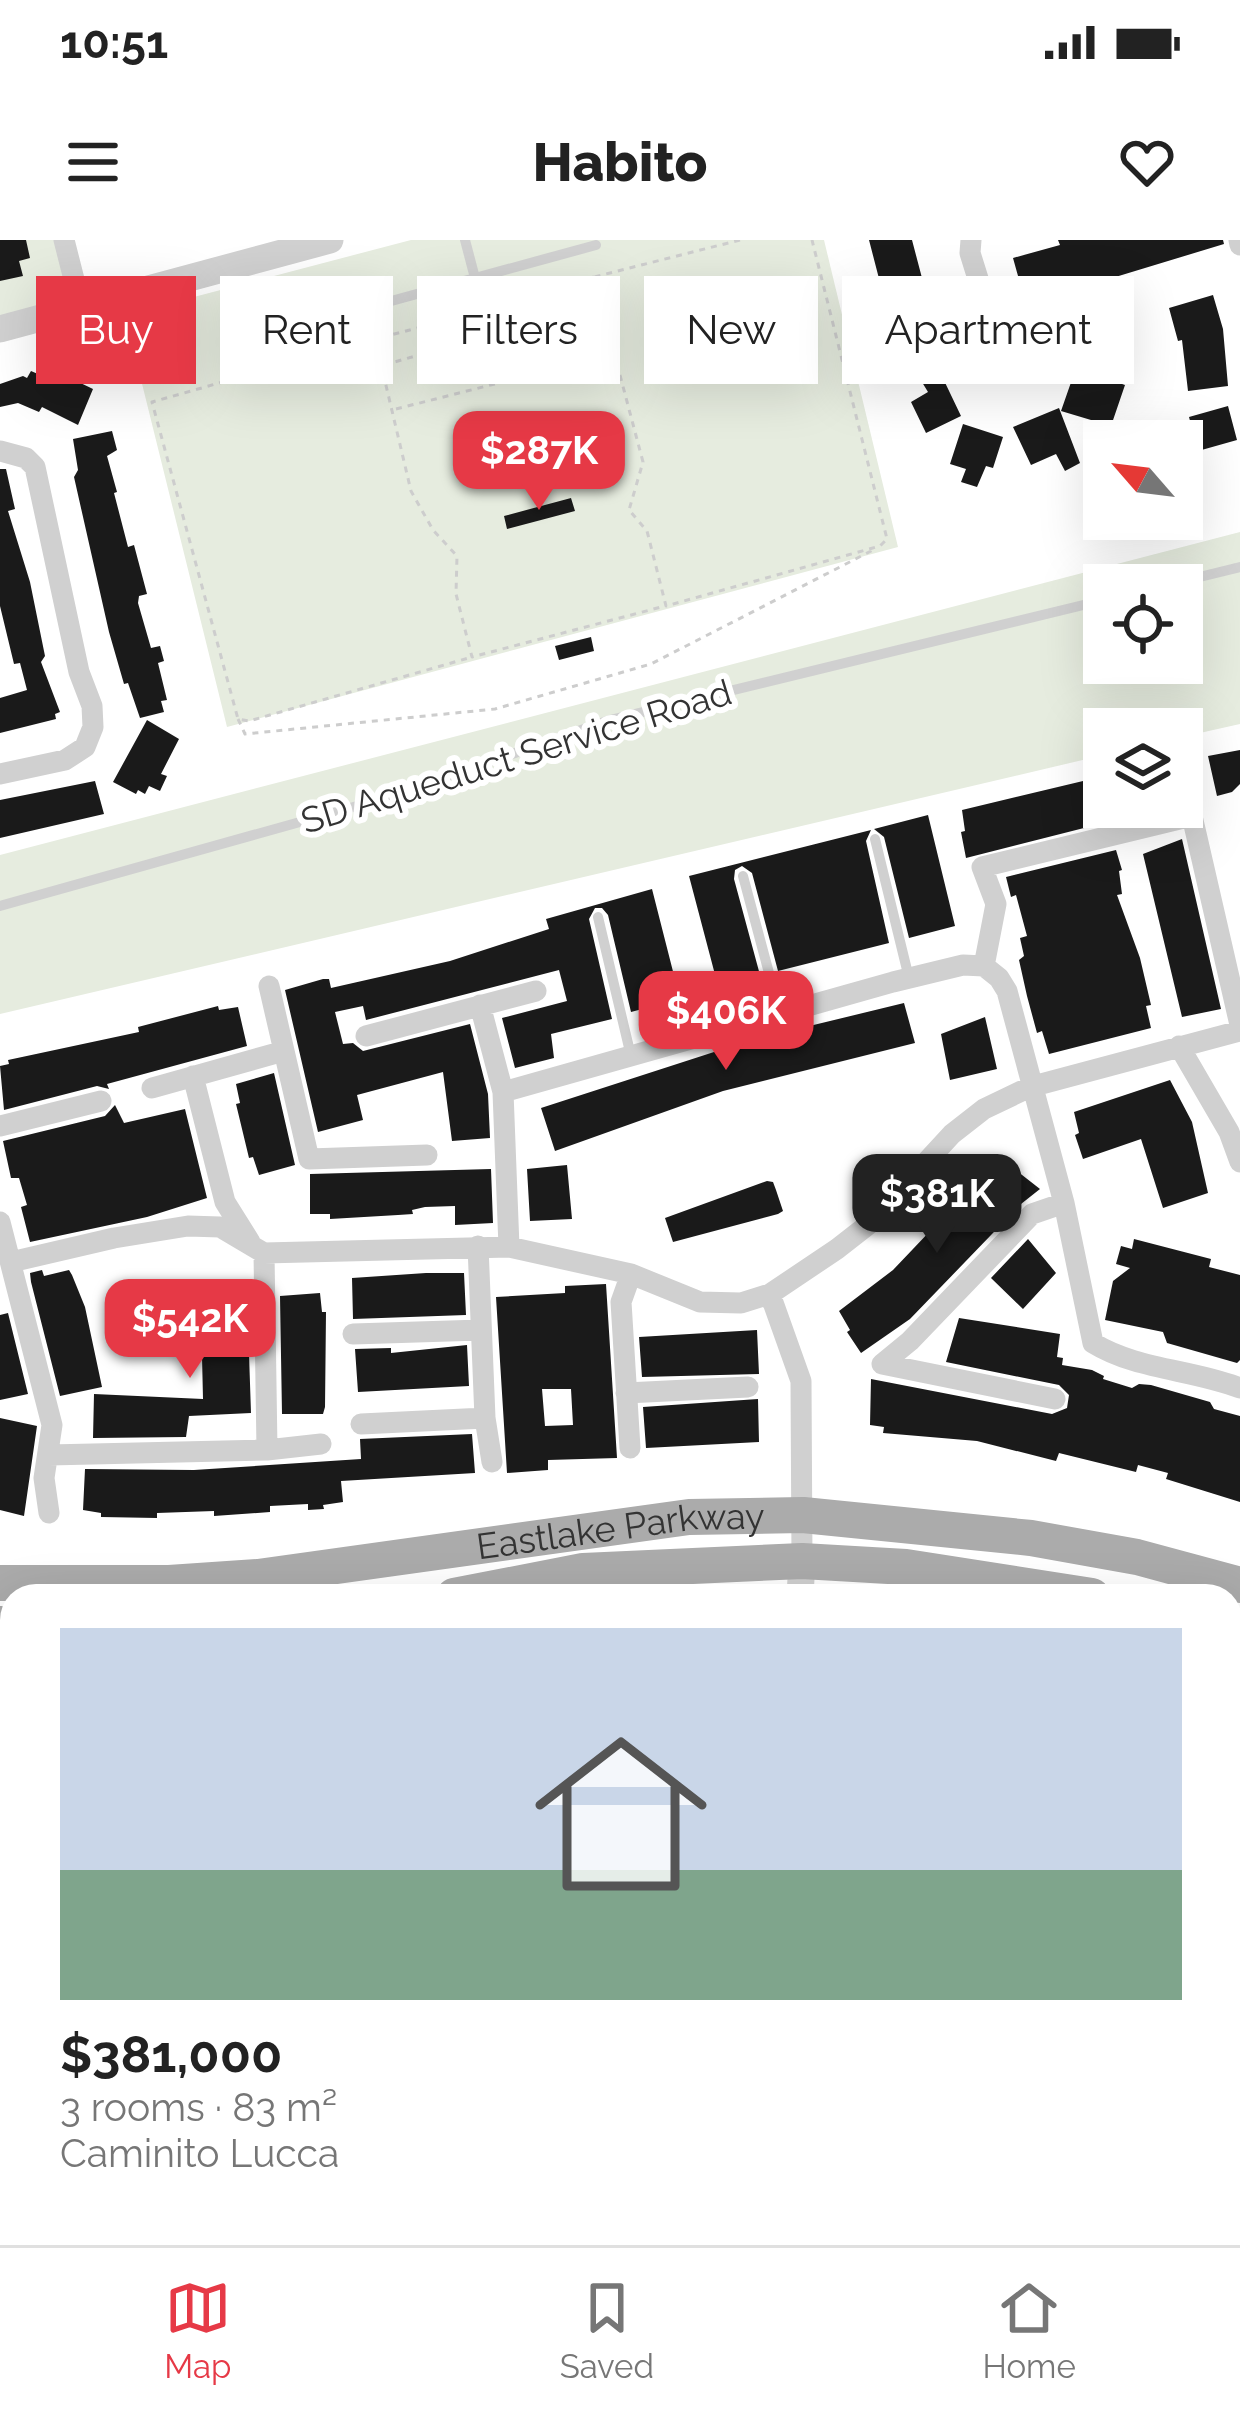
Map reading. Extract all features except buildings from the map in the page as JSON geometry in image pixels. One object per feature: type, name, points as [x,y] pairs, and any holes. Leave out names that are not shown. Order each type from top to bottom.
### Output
[{"type":"main road","name":"Eastlake Parkway","points":[[0,1583],[170,1583],[258,1577],[688,1517],[803,1515],[1031,1538],[1137,1557],[1236,1584]]},
{"type":"main road","name":"Eastlake Parkway","points":[[516,1584],[583,1571],[801,1578],[906,1568],[1012,1584]]},
{"type":"street","points":[[64,240],[73,276]]},
{"type":"street","points":[[196,277],[330,240]]},
{"type":"street","points":[[971,240],[977,276]]},
{"type":"street","points":[[0,329],[36,320]]},
{"type":"street","points":[[0,451],[26,458],[35,467],[76,658],[92,706],[91,736],[85,747],[65,760],[0,774]]},
{"type":"street","points":[[11,1262],[114,1238],[188,1226],[220,1227],[257,1248],[509,1247],[632,1274],[700,1302],[741,1303],[770,1294],[869,1224],[952,1135],[984,1109],[1030,1087],[1240,1028],[1192,816],[982,867],[996,904],[984,967]]},
{"type":"street","points":[[503,1092],[909,978],[963,964],[984,967],[999,977],[1007,992],[1064,1203],[1093,1343],[1114,1356],[1210,1376],[1240,1388]]},
{"type":"street","points":[[269,986],[309,1159],[427,1155]]},
{"type":"street","points":[[366,1036],[536,991]]},
{"type":"street","points":[[480,1005],[503,1092],[509,1247]]},
{"type":"street","points":[[1179,1046],[1229,1132],[1240,1162]]},
{"type":"street","points":[[152,1088],[284,1051]]},
{"type":"street","points":[[193,1076],[225,1202],[257,1248],[266,1450]]},
{"type":"street","points":[[0,1126],[101,1101]]},
{"type":"street","points":[[1055,1399],[882,1364],[1032,1214],[1064,1203]]},
{"type":"street","points":[[0,1222],[52,1425],[44,1478],[49,1513]]},
{"type":"street","points":[[478,1246],[485,1418],[492,1462]]},
{"type":"street","points":[[630,1448],[621,1302],[632,1274]]},
{"type":"street","points":[[770,1294],[801,1381],[801,1578]]},
{"type":"street","points":[[353,1334],[481,1330]]},
{"type":"street","points":[[626,1393],[748,1387]]},
{"type":"street","points":[[361,1424],[485,1418]]},
{"type":"street","points":[[49,1455],[266,1450],[321,1444]]},
{"type":"lane","points":[[465,240],[474,276]]},
{"type":"lane","points":[[482,276],[596,245]]},
{"type":"lane","points":[[1203,576],[1240,567]]},
{"type":"lane","name":"SD Aqueduct Service Road","points":[[0,906],[382,799],[610,720],[1083,605]]},
{"type":"lane","points":[[875,839],[909,978]]},
{"type":"lane","points":[[743,876],[780,1014]]},
{"type":"lane","points":[[598,916],[631,1056]]},
{"type":"path","points":[[598,276],[740,240]]},
{"type":"path","points":[[220,383],[152,402],[245,734],[495,709],[651,664],[887,539],[812,240]]},
{"type":"path","points":[[620,376],[643,462],[629,510],[647,530],[666,606]]},
{"type":"path","points":[[387,384],[411,491],[434,530],[457,556],[456,594],[472,657]]},
{"type":"path","points":[[394,410],[496,384]]},
{"type":"path","points":[[238,719],[249,721],[880,546]]},
{"type":"shaded area","points":[[0,240],[71,240],[79,276],[36,276],[36,313],[0,323]]},
{"type":"shaded area","points":[[411,240],[824,240],[842,315],[842,384],[859,384],[898,547],[227,727],[142,384],[196,384],[196,296],[220,290],[220,384],[393,384],[393,276],[274,276]]},
{"type":"shaded area","points":[[1240,532],[1240,724],[1203,732],[1203,708],[1083,708],[1083,760],[0,1014],[0,855],[1083,573],[1083,684],[1203,684],[1203,564],[1117,564]]}]
